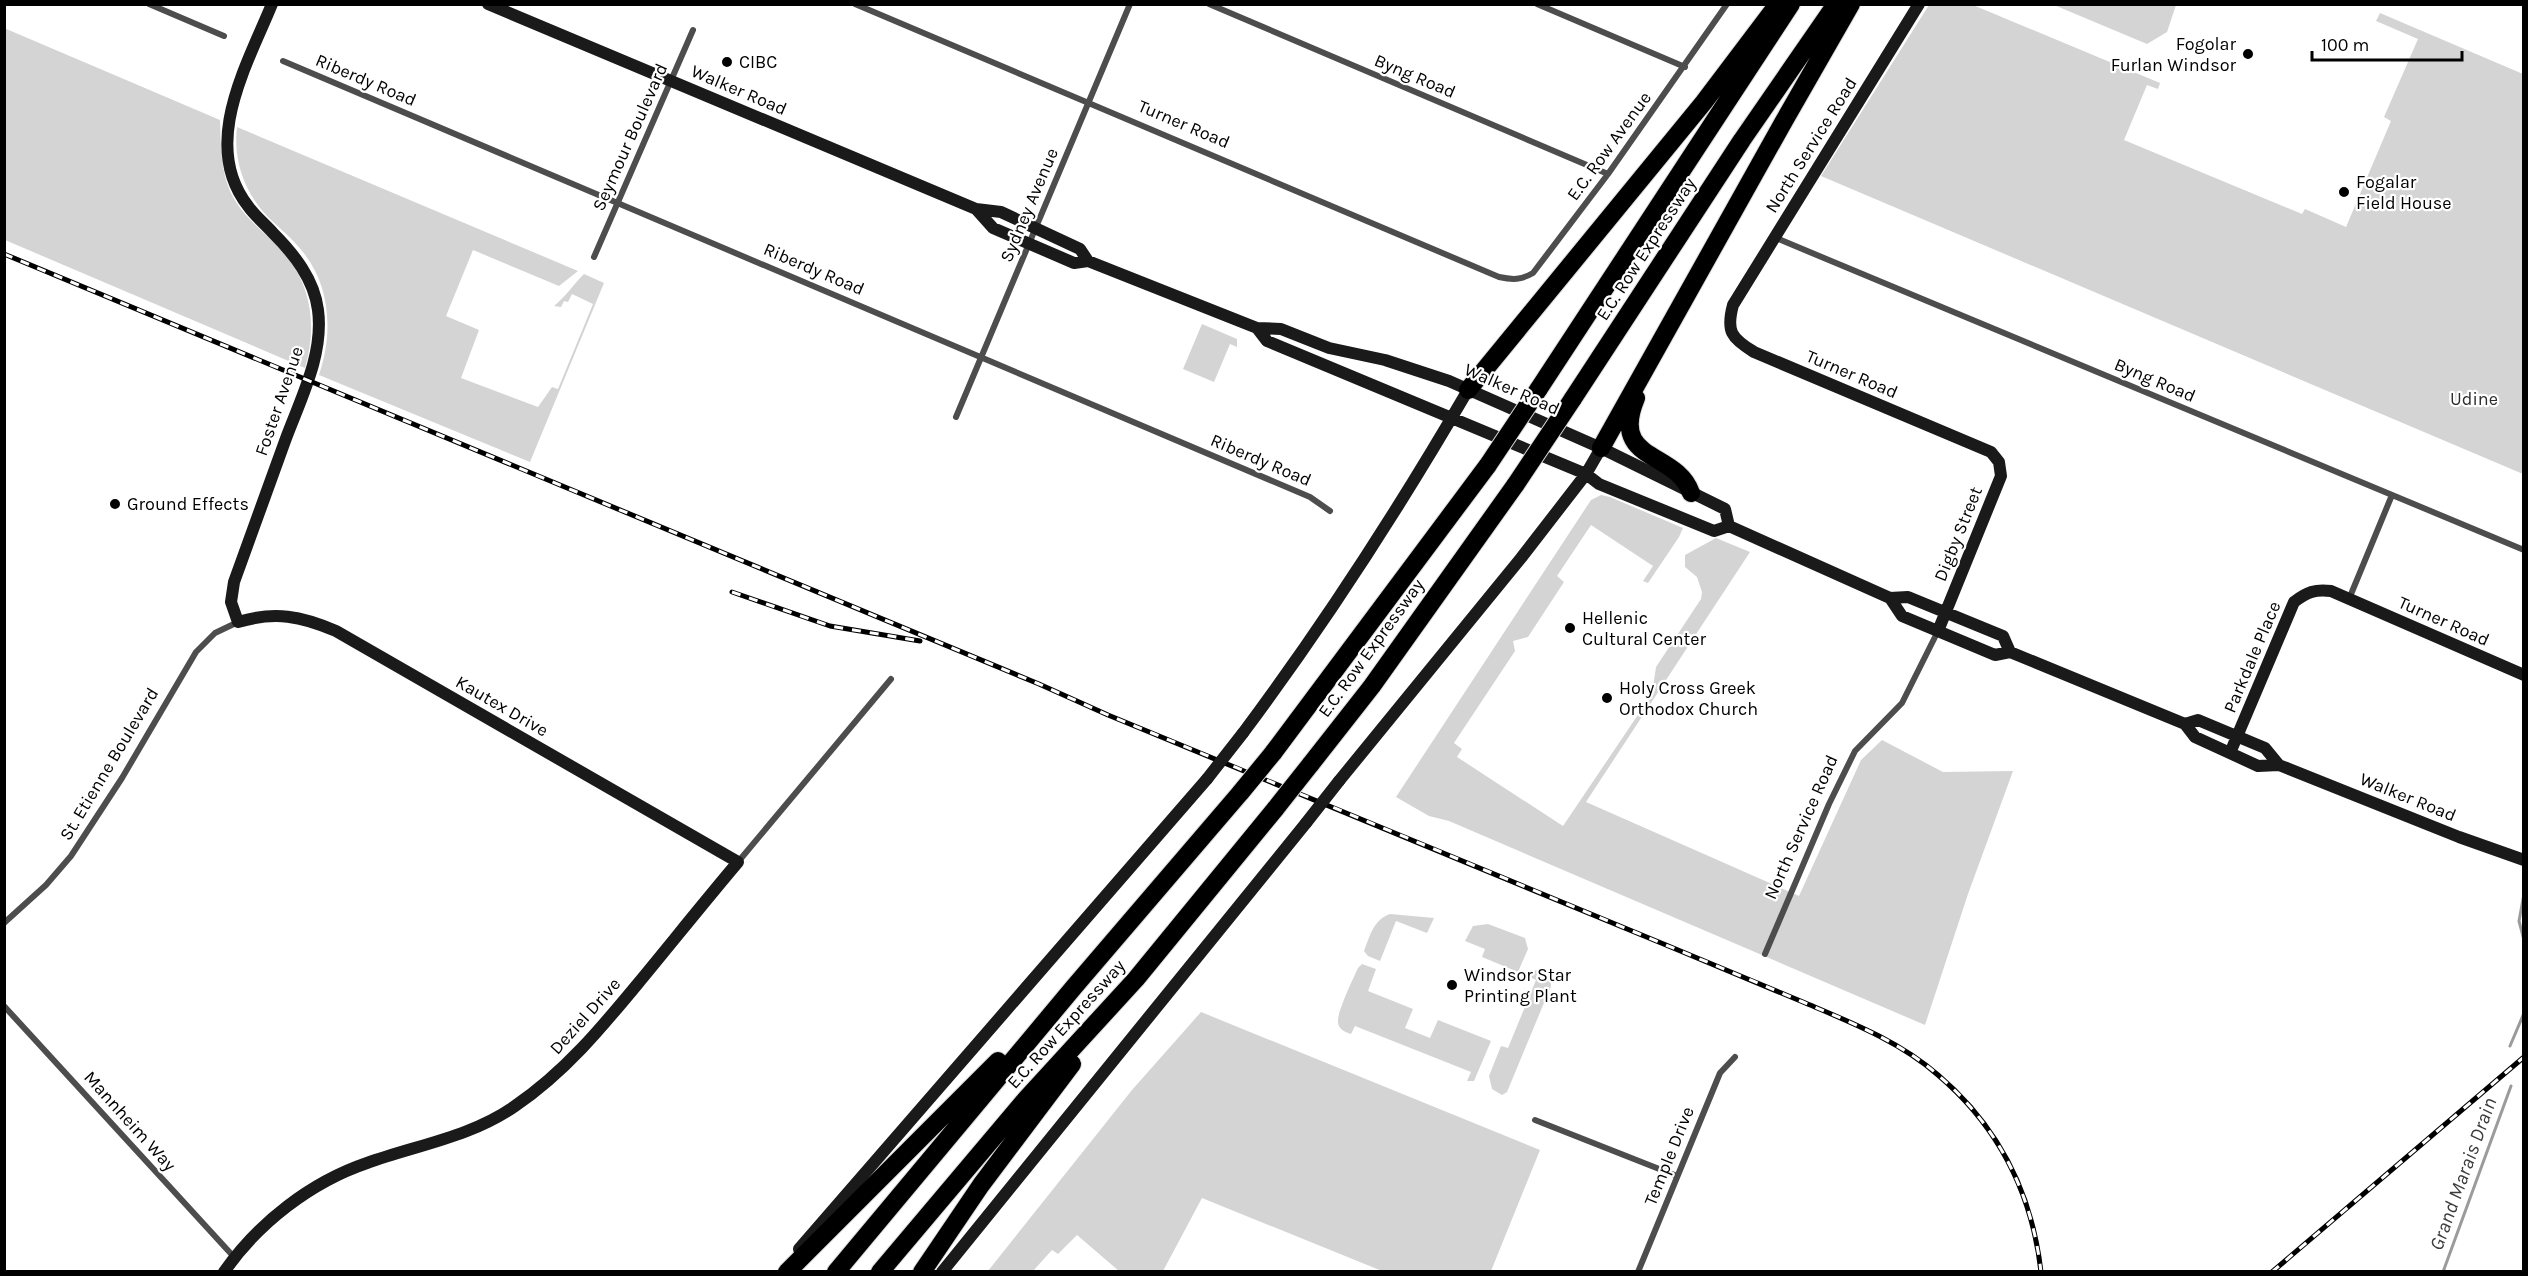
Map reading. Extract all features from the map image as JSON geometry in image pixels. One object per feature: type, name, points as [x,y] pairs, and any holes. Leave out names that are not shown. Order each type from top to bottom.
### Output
[{"type":"highway","points":[[1468,390],[1697,111],[1778,4]]},
{"type":"highway","name":"E.C. Row Expressway","points":[[836,1272],[1273,753],[1488,465],[1791,4]]},
{"type":"highway","name":"E.C. Row Expressway","points":[[880,1272],[1026,1099],[1136,979],[1372,686],[1516,484],[1742,140],[1836,4]]},
{"type":"highway","points":[[1601,448],[1851,4]]},
{"type":"highway","points":[[1657,346],[1632,409],[1629,432],[1635,444],[1642,450],[1687,481],[1691,493]]},
{"type":"highway","points":[[922,1272],[981,1185],[1136,979]]},
{"type":"highway","points":[[787,1272],[1074,987]]},
{"type":"main road","name":"Foster Avenue","points":[[238,622],[231,602],[234,582],[308,380],[319,334],[318,308],[309,280],[292,252],[247,205],[234,181],[228,155],[229,115],[272,4]]},
{"type":"main road","name":"Walker Road","points":[[488,4],[976,210],[1001,212],[1080,249],[1088,261]]},
{"type":"main road","name":"North Service Road","points":[[1733,304],[1919,4]]},
{"type":"main road","name":"Walker Road","points":[[976,210],[993,228],[1074,263],[1088,261],[1257,328],[1281,329],[1329,348],[1385,360],[1449,381],[1601,448],[1725,509],[1729,526]]},
{"type":"main road","name":"Turner Road","points":[[1733,304],[1729,322],[1732,334],[1754,352],[1991,452]]},
{"type":"main road","name":"Walker Road","points":[[1257,328],[1267,341],[1586,474],[1599,484],[1714,531],[1729,526],[1890,598],[1908,597],[2003,636],[2010,652]]},
{"type":"main road","points":[[779,1272],[1207,779],[1243,733],[1295,664],[1379,539],[1468,390]]},
{"type":"main road","points":[[942,1272],[1521,558],[1586,474],[1601,448]]},
{"type":"main road","name":"Digby Street","points":[[1938,631],[2001,476],[1999,462],[1991,452]]},
{"type":"main road","name":"Parkdale Place","points":[[2230,753],[2294,602],[2305,593],[2318,589],[2331,591],[2349,599]]},
{"type":"main road","name":"Walker Road","points":[[1890,598],[1902,616],[1995,655],[2010,652],[2185,724],[2195,737],[2258,766],[2279,765],[2523,860]]},
{"type":"main road","name":"Turner Road","points":[[2349,599],[2523,675]]},
{"type":"main road","name":"Kautex Drive","points":[[238,622],[259,616],[288,616],[310,620],[336,631],[738,862]]},
{"type":"main road","name":"Walker Road","points":[[2185,724],[2198,720],[2265,748],[2279,765]]},
{"type":"main road","name":"Deziel Drive","points":[[224,1272],[234,1257],[273,1218],[333,1178],[366,1163],[459,1134],[489,1122],[514,1108],[550,1080],[609,1019],[738,862]]},
{"type":"street","points":[[149,4],[224,36]]},
{"type":"street","name":"Turner Road","points":[[855,4],[1499,277]]},
{"type":"street","name":"Sydney Avenue","points":[[956,417],[1130,4]]},
{"type":"street","name":"Byng Road","points":[[1209,4],[1608,174]]},
{"type":"street","points":[[1537,4],[1685,67]]},
{"type":"street","name":"E.C. Row Avenue","points":[[1499,277],[1513,280],[1533,273],[1608,174],[1727,4]]},
{"type":"street","name":"Seymour Boulevard","points":[[594,257],[693,30]]},
{"type":"street","name":"Riberdy Road","points":[[283,61],[1310,497],[1330,511]]},
{"type":"street","name":"Byng Road","points":[[1776,238],[2523,550]]},
{"type":"street","points":[[2349,599],[2392,495]]},
{"type":"street","name":"St. Etienne Boulevard","points":[[4,923],[46,885],[71,856],[122,777],[196,652],[215,633],[238,622]]},
{"type":"street","name":"North Service Road","points":[[1765,954],[1829,804],[1855,751],[1902,703],[1938,631]]},
{"type":"street","name":"Deziel Drive","points":[[738,862],[891,679]]},
{"type":"street","name":"Mannheim Way","points":[[4,1006],[234,1257]]},
{"type":"street","name":"Temple Drive","points":[[1638,1272],[1720,1073],[1735,1057]]},
{"type":"street","points":[[1535,1120],[1677,1176]]},
{"type":"green space","name":"Udine","points":[[1929,5],[1973,5],[2160,83],[2158,89],[2147,85],[2124,140],[2302,214],[2305,209],[2346,227],[2391,121],[2384,117],[2418,39],[2376,21],[2380,13],[2523,74],[2523,474],[1821,176]]},
{"type":"green space","points":[[2054,5],[2176,5],[2167,32],[2147,44]]},
{"type":"green space","points":[[4,28],[220,120],[223,169],[233,197],[245,214],[288,258],[303,284],[311,325],[305,368],[5,240]]},
{"type":"green space","points":[[237,127],[578,271],[559,286],[473,250],[446,316],[479,330],[461,378],[538,407],[552,387],[558,389],[593,304],[572,294],[568,302],[564,301],[561,307],[554,306],[584,274],[604,283],[530,462],[319,375],[327,327],[324,295],[319,280],[303,252],[259,207],[246,186],[237,151]]},
{"type":"green space","points":[[1202,324],[1237,339],[1237,347],[1230,344],[1214,382],[1183,369]]},
{"type":"green space","points":[[1601,495],[1683,528],[1679,537],[1648,583],[1643,581],[1653,566],[1591,525],[1557,576],[1564,582],[1528,637],[1513,641],[1515,651],[1454,743],[1462,749],[1457,757],[1563,826],[1652,694],[1656,667],[1701,599],[1702,592],[1697,577],[1685,567],[1685,555],[1716,538],[1750,552],[1586,802],[1799,896],[1861,760],[1882,740],[1943,772],[2013,771],[1968,894],[1925,1025],[1449,821],[1429,816],[1396,797],[1591,500]]},
{"type":"green space","points":[[1390,914],[1434,918],[1427,933],[1396,921],[1380,961],[1368,956],[1364,951],[1376,924]]},
{"type":"green space","points":[[1488,924],[1525,938],[1528,949],[1518,972],[1482,957],[1485,949],[1465,941],[1473,926]]},
{"type":"green space","points":[[1362,964],[1376,969],[1368,991],[1413,1009],[1405,1028],[1430,1038],[1438,1020],[1491,1041],[1474,1081],[1467,1081],[1471,1072],[1355,1026],[1351,1034],[1341,1028],[1338,1024],[1338,1017],[1358,968]]},
{"type":"green space","points":[[1536,970],[1550,974],[1551,986],[1507,1092],[1502,1095],[1492,1089],[1489,1076],[1501,1046],[1508,1048],[1536,980],[1530,977]]},
{"type":"green space","points":[[1201,1012],[1540,1150],[1491,1271],[1382,1271],[1202,1198],[1163,1271],[1119,1271],[1077,1235],[1058,1254],[1052,1250],[1033,1271],[988,1271],[1132,1090]]},
{"type":"waterway","name":"Grand Marais Drain","points":[[2524,894],[2519,921],[2524,940]]},
{"type":"waterway","name":"Grand Marais Drain","points":[[2510,1046],[2524,1013]]},
{"type":"waterway","name":"Grand Marais Drain","points":[[2443,1272],[2511,1086]]},
{"type":"railway","points":[[4,254],[1874,1033],[1907,1052],[1938,1075],[1978,1116],[1995,1139],[2009,1163],[2030,1215],[2041,1272]]},
{"type":"railway","points":[[732,592],[830,626],[920,641]]},
{"type":"railway","points":[[2272,1272],[2524,1057]]},
{"type":"place","name":"Fogolar Furlan Windsor","points":[[2248,54]]},
{"type":"place","name":"CIBC","points":[[727,62]]},
{"type":"place","name":"Fogalar Field House","points":[[2344,192]]},
{"type":"place","name":"Ground Effects","points":[[115,504]]},
{"type":"place","name":"Hellenic Cultural Center","points":[[1570,628]]},
{"type":"place","name":"Holy Cross Greek Orthodox Church","points":[[1607,698]]},
{"type":"place","name":"Windsor Star Printing Plant","points":[[1452,985]]}]
